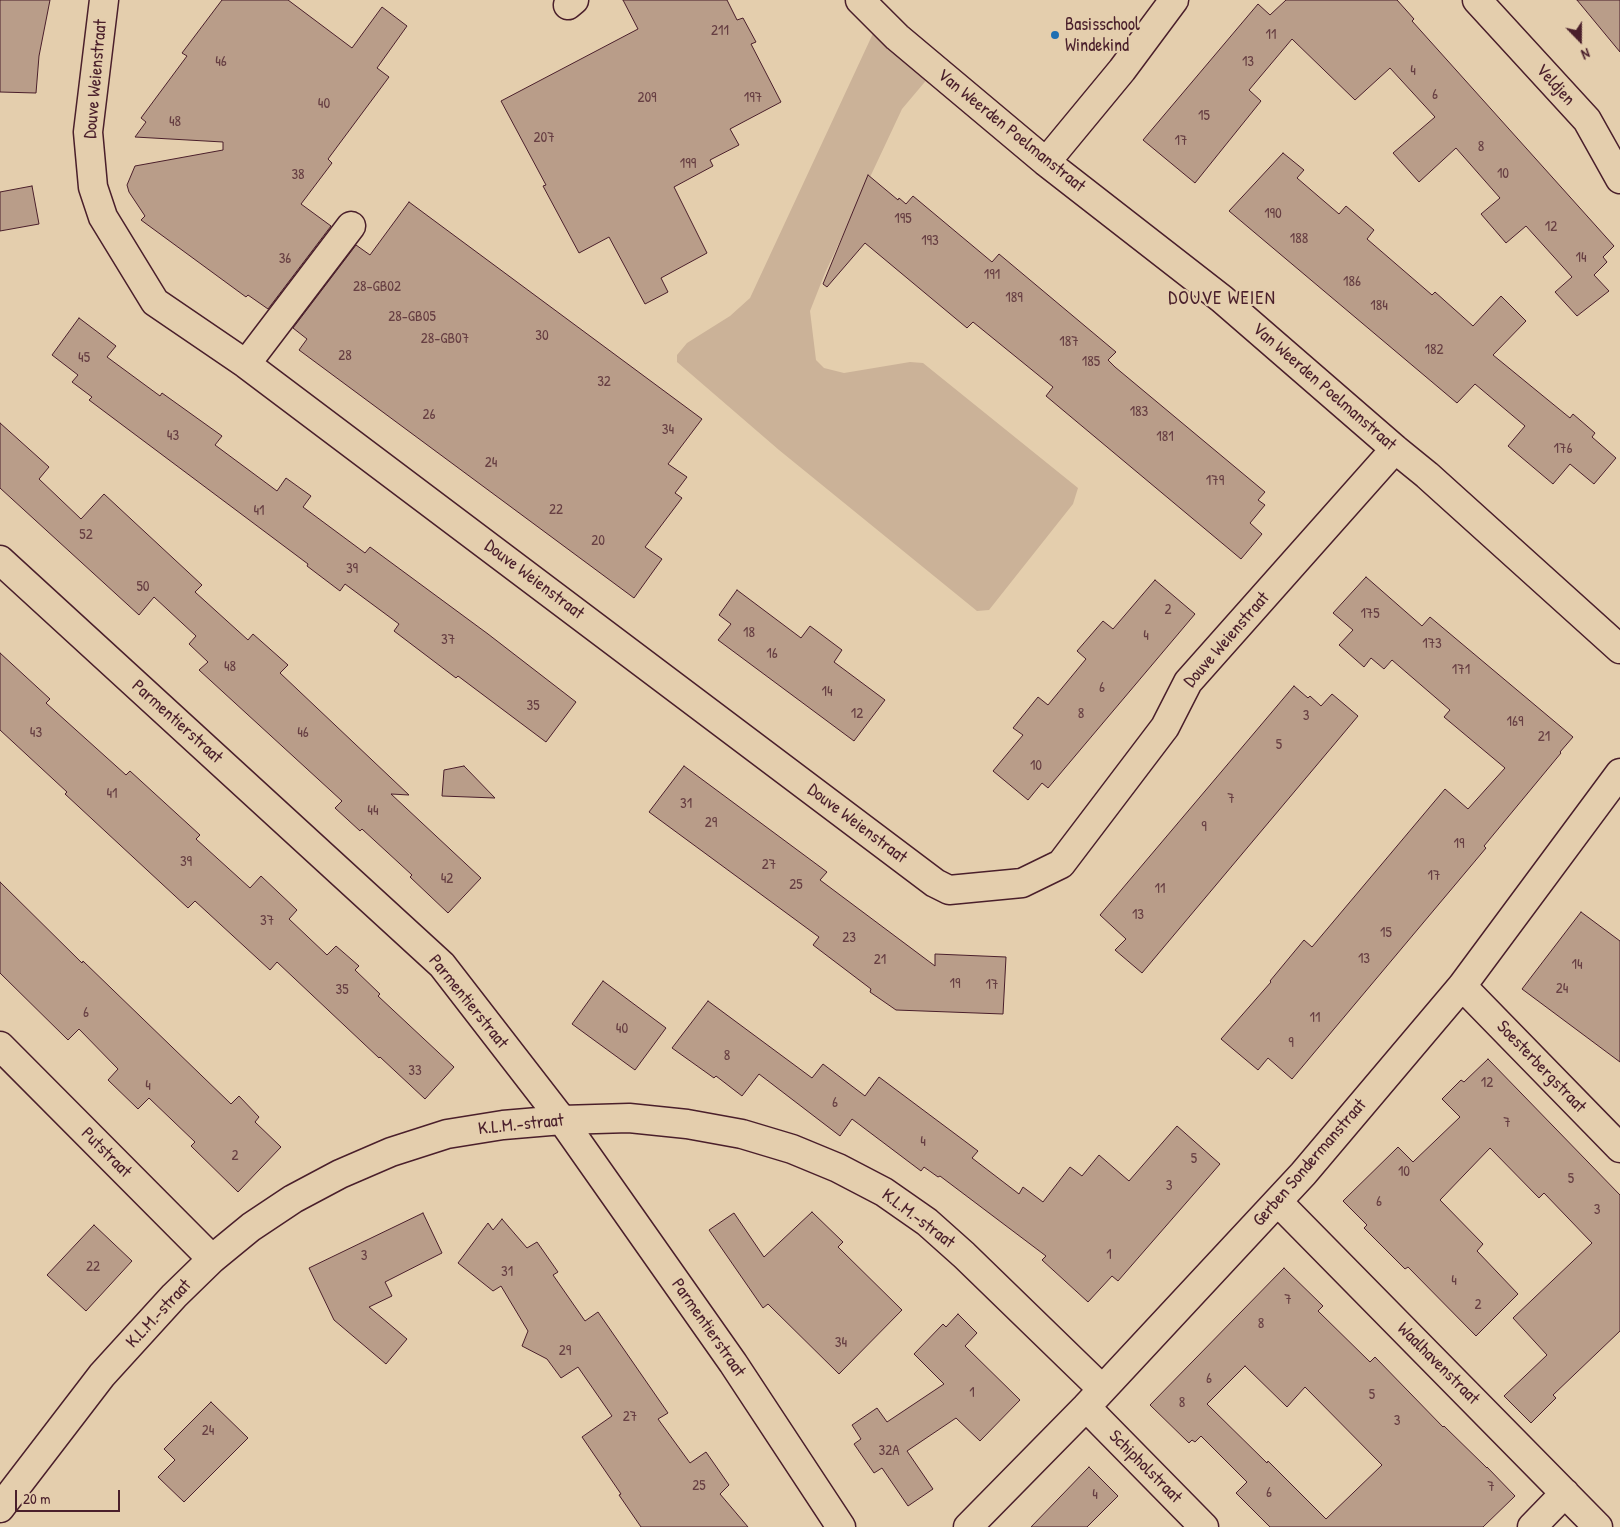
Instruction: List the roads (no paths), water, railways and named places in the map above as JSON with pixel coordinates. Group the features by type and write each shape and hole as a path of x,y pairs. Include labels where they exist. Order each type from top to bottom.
{"street":[{"name":"Douve Weienstraat","path":"104,0 88,132 93,186 103,217 155,302 246,364 935,883 949,890 1022,883 1061,864 1165,727 1188,682 1395,449"},
{"name":"Van Weerden Poelmanstraat","path":"860,0 897,37 1046,162 1222,299 1427,475 1620,649"},
{"path":"1046,162 1122,70 1174,0"},
{"name":"Veldjen","path":"1477,0 1587,120 1620,179"},
{"path":"246,364 351,226"},
{"name":"Parmentierstraat","path":"0,560 442,965 562,1120 733,1362 841,1527"},
{"name":"Gerben Sondermanstraat","path":"968,1527 1094,1398 1278,1202 1462,986 1620,773"},
{"name":"Soesterbergstraat","path":"1462,986 1620,1148"},
{"name":"Putstraat","path":"0,1046 212,1259"},
{"name":"K.L.M.-straat","path":"0,1508 102,1375 174,1296 212,1259 251,1227 293,1199 340,1174 391,1152 447,1134 503,1125 562,1120 629,1118 687,1124 742,1134 792,1149 838,1168 884,1192 927,1222 964,1255 1094,1398"},
{"name":"Waalhavenstraat","path":"1278,1202 1598,1527"},
{"name":"Schipholstraat","path":"1094,1398 1204,1527"},
{"path":"1532,1527 1566,1493"}],"place":[{"name":"Basisschool Windekind","path":"1055,35"}],"district":[{"name":"DOUVE WEIEN","path":"1222,299"}]}
